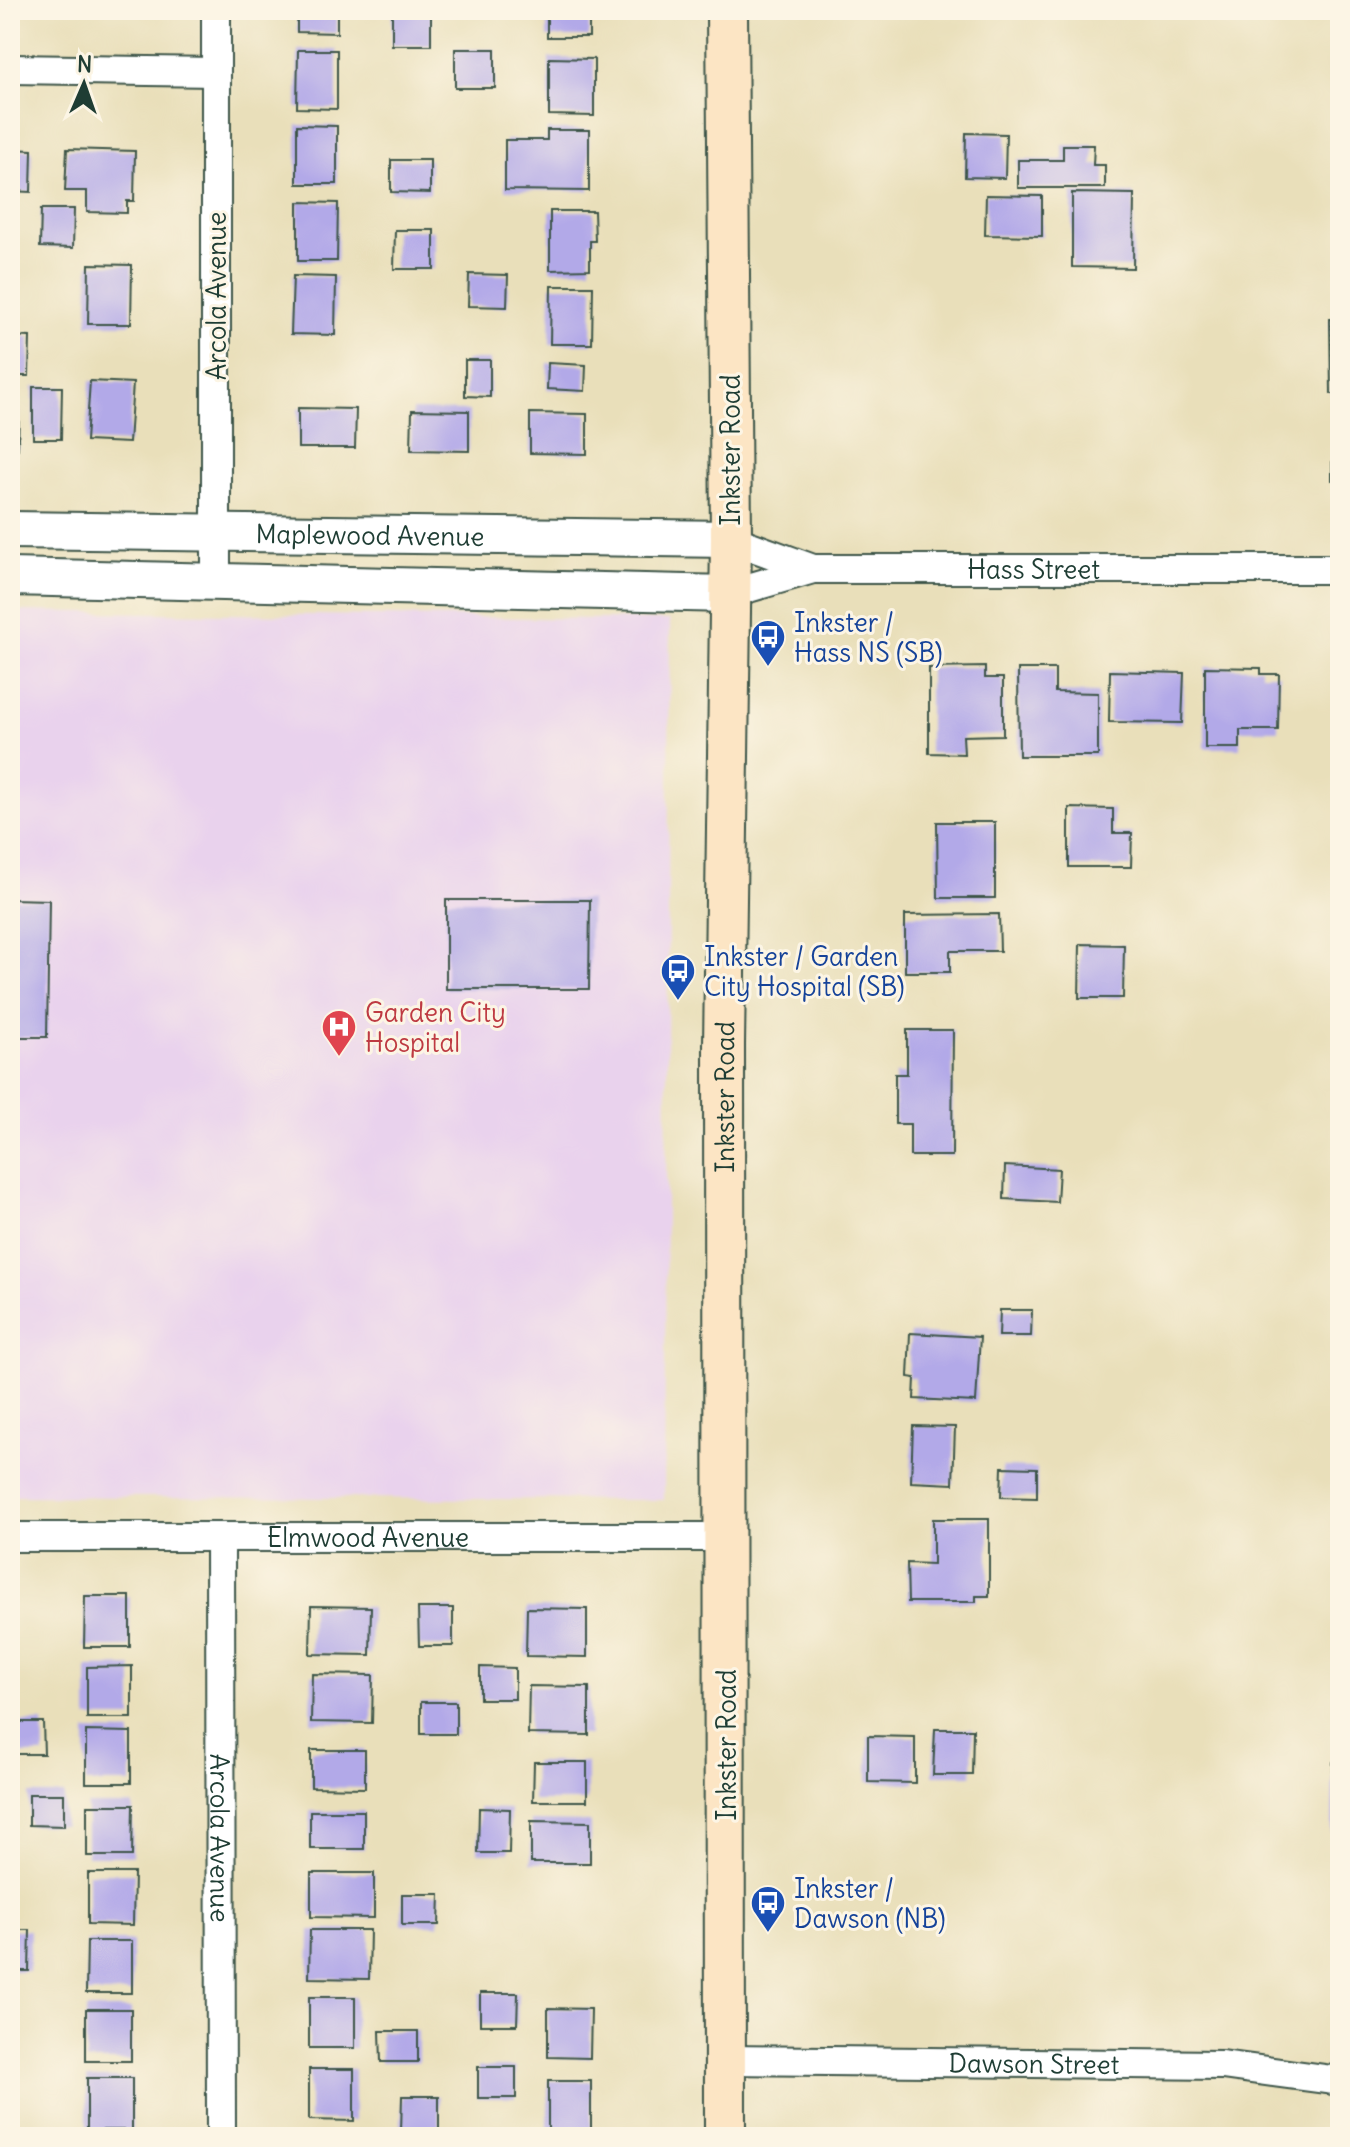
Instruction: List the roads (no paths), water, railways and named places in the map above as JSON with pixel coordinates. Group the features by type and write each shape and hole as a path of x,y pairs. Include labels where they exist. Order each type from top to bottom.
{"main road":[{"name":"Inkster Road","path":"725,2137 724,1045 731,539 727,10"}],"street":[{"name":"Arcola Avenue","path":"216,10 216,582"},
{"path":"10,69 216,72"},
{"name":"Maplewood Avenue","path":"10,530 731,539"},
{"name":"Hass Street","path":"731,539 813,569 1340,569"},
{"path":"728,594 813,569"},
{"name":"Maplewood Avenue","path":"10,577 728,594"},
{"name":"Elmwood Avenue","path":"10,1537 725,1537"},
{"name":"Arcola Avenue","path":"220,1538 221,2137"},
{"name":"Dawson Street","path":"726,2060 1222,2065 1340,2081"}],"place":[{"name":"Inkster / Hass NS (SB)","path":"768,668"},
{"name":"Inkster / Garden City Hospital (SB)","path":"678,1002"},
{"name":"Garden City Hospital","path":"339,1058"},
{"name":"Inkster / Dawson (NB)","path":"768,1934"}]}
